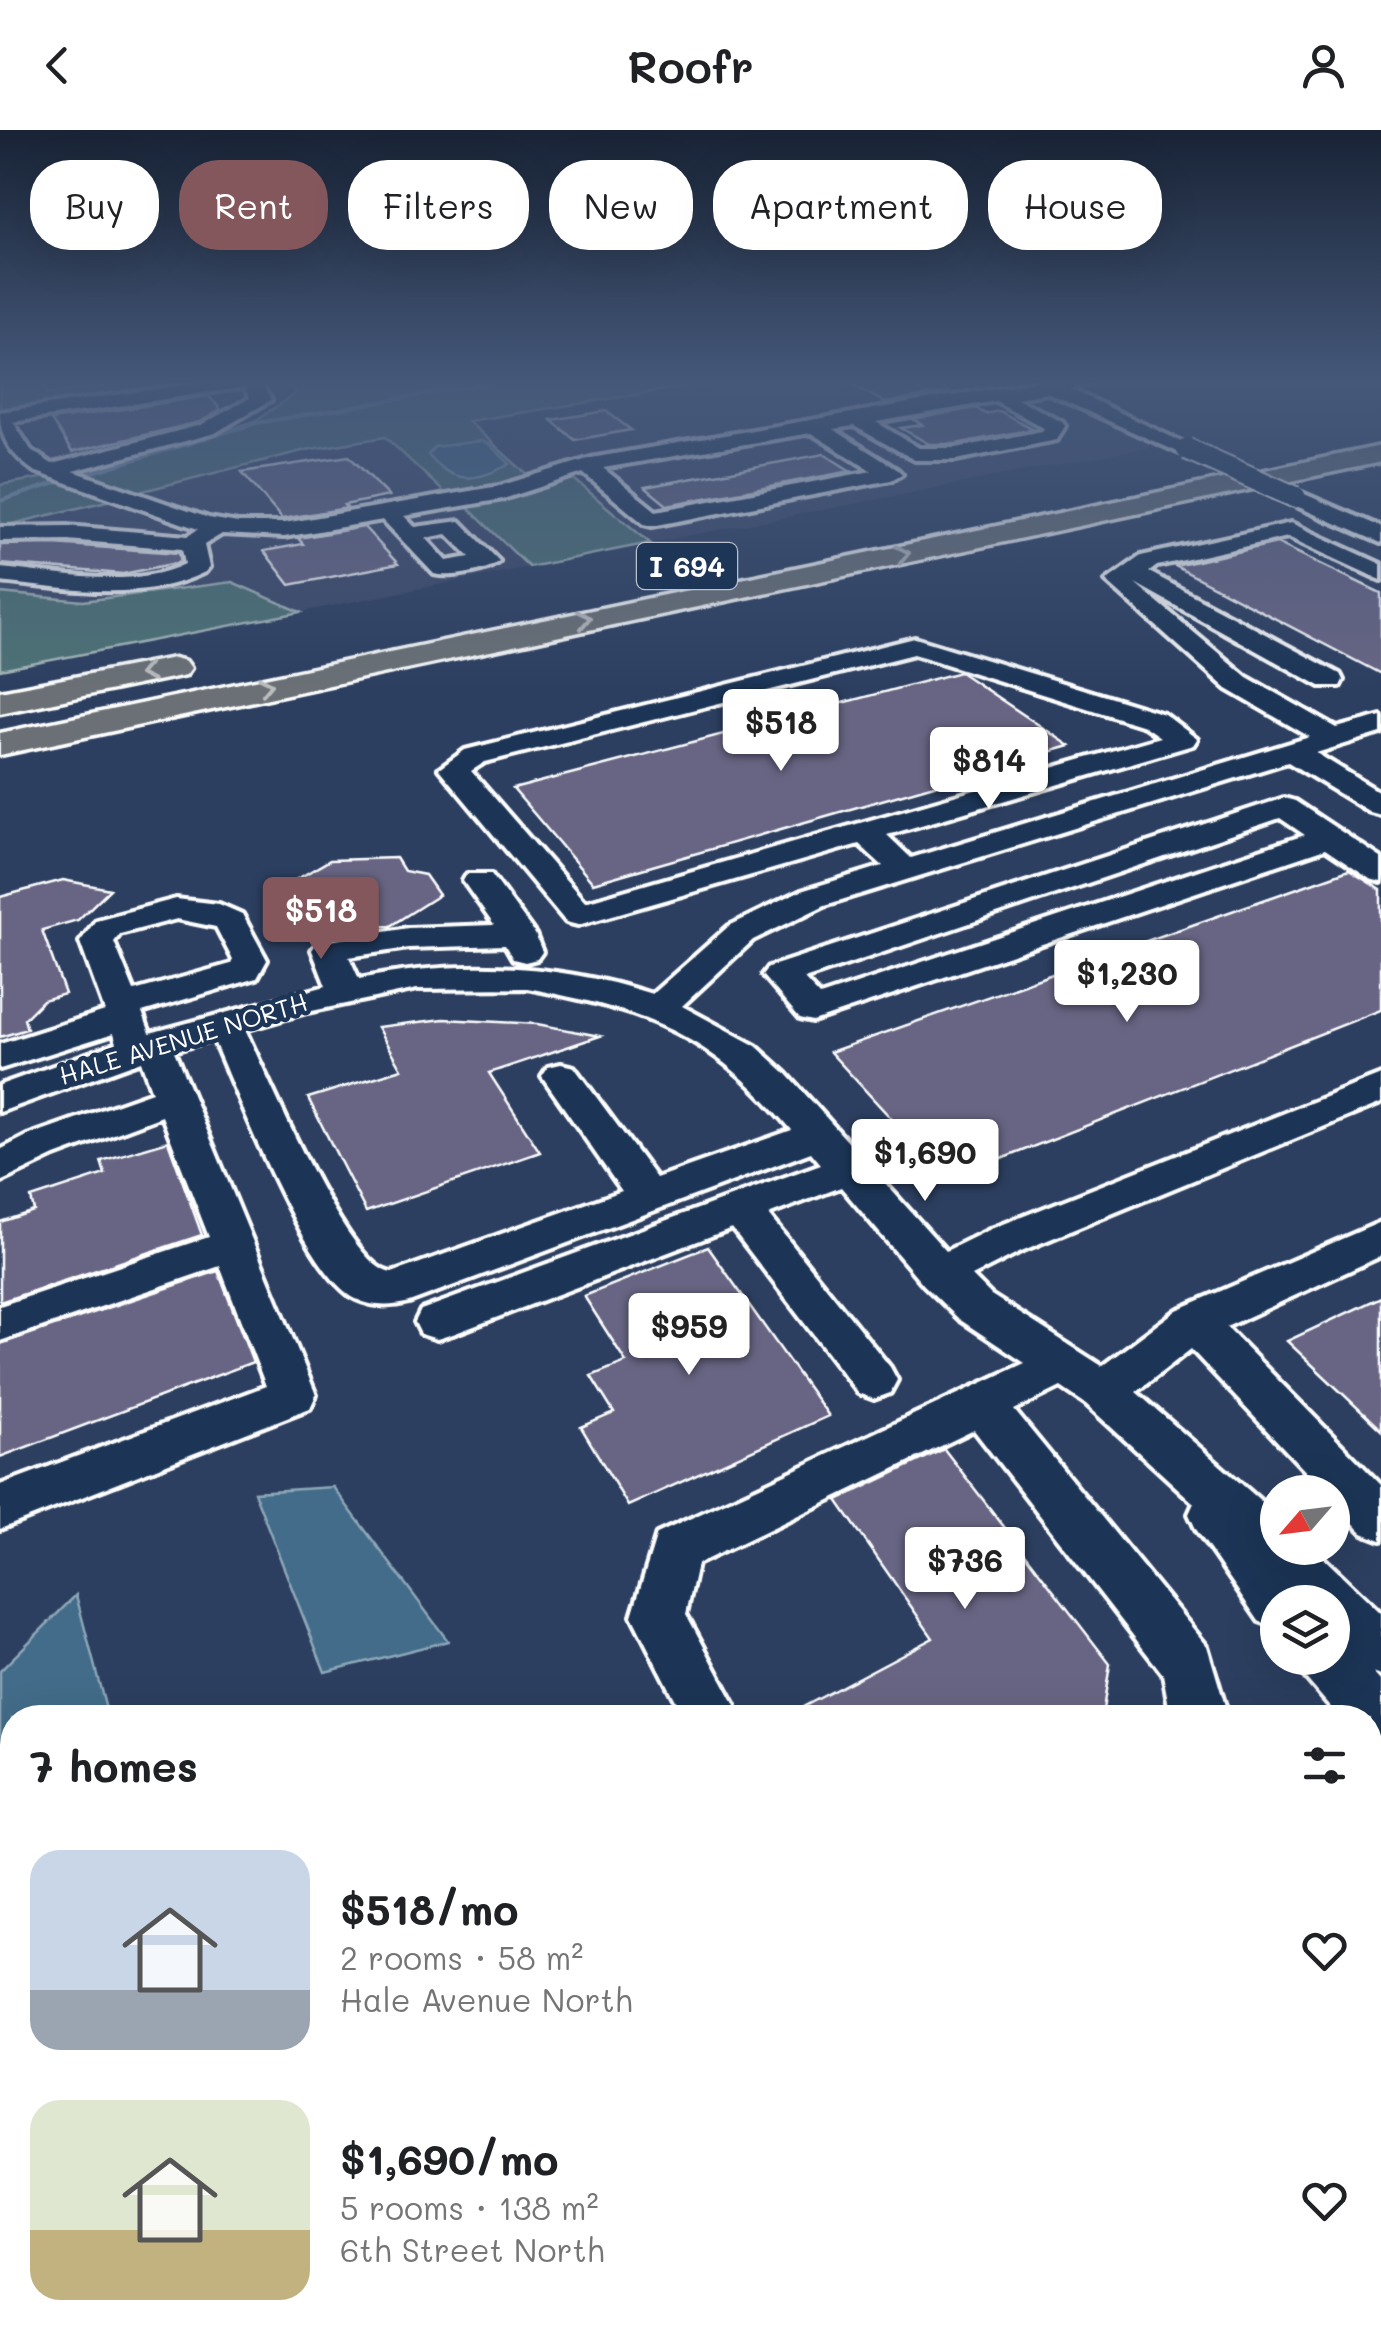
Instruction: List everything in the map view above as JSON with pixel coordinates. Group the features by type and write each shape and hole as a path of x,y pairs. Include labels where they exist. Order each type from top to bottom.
{"highway":[{"name":"I 694","path":"966,510 1125,483"},
{"name":"I 694","path":"0,744 1185,483"},
{"path":"0,702 212,660"}],"street":[{"path":"86,483 217,527 284,530 509,491 532,483"},
{"path":"608,483 652,519 840,483"},
{"path":"1265,483 1381,536"},
{"path":"50,532 136,501"},
{"path":"388,513 408,535"},
{"path":"0,534 50,532 192,543 217,527"},
{"path":"1334,739 1237,684 1118,580 1149,561 1291,530 1381,573"},
{"path":"0,576 101,584 185,574 197,567 192,543"},
{"path":"1132,572 1330,680"},
{"path":"1167,623 1206,612"},
{"path":"1183,739 578,914 454,769 475,756 914,646 1154,720 1183,739 1229,771 1381,872"},
{"path":"658,1008 741,933 814,898 1381,724"},
{"path":"1293,752 1381,806"},
{"path":"1284,807 782,975 813,1010 1328,837"},
{"path":"865,832 906,870"},
{"path":"983,846 1075,922"},
{"path":"479,882 518,934 524,946 527,978"},
{"path":"346,990 329,950 408,938 518,934"},
{"name":"HALE AVENUE NORTH","path":"0,1099 50,1078 135,1029 224,1024 346,990 417,978 527,978 612,993 658,1008 743,1055 774,1082 939,1273 975,1307 1084,1378 1168,1448"},
{"path":"224,1024 316,1216 350,1270 369,1287 393,1290 818,1135"},
{"path":"0,1056 135,1029 174,1098 292,1395 0,1508"},
{"path":"561,1076 648,1197"},
{"path":"939,1273 1006,1240 1381,1088"},
{"path":"0,1168 41,1146 174,1098"},
{"path":"437,1322 848,1170"},
{"path":"740,1209 874,1380"},
{"path":"707,1705 659,1616 675,1550 981,1404 1084,1378 1193,1322 1381,1238"},
{"path":"0,1324 232,1245"},
{"path":"1193,1322 1381,1518"},
{"path":"981,1404 1188,1664 1197,1705"},
{"path":"1168,1448 1265,1585"},
{"path":"1168,1448 1330,1595 1381,1651"},
{"path":"1338,1675 1366,1705"}],"shaded area":[{"path":"173,483 434,483 449,497 304,523 263,526 221,521 135,493"},
{"path":"579,483 960,483 650,543"},
{"path":"111,500 206,531 258,537 310,533 465,505 529,567 301,612 232,582 83,601 0,593 0,527"},
{"path":"333,1487 448,1641 325,1672 254,1492"},
{"path":"76,1595 105,1705 0,1705 0,1671"}],"green space":[{"path":"64,483 111,500 0,527 0,485"},
{"path":"107,483 173,483 135,493"},
{"path":"434,483 508,483 449,497"},
{"path":"548,483 579,483 650,543 529,567 465,505 523,493"},
{"path":"232,582 301,612 0,670 0,593 83,601"}],"building":[{"path":"252,483 376,483 389,496 344,505 347,508 282,519"},
{"path":"665,483 784,483 667,505 645,487"},
{"path":"364,527 398,564 290,585 264,551 303,544 298,538"},
{"path":"1277,543 1381,593 1381,674 1175,566"},
{"path":"54,544 179,553 181,562 123,574 0,564 0,545"},
{"path":"960,672 1070,746 593,883 513,789"},
{"path":"396,858 404,871 425,875 439,895 390,926 337,928 329,916 317,919 308,906 292,910 280,889 330,860"},
{"path":"1349,870 1381,890 1381,1010 948,1180 830,1052"},
{"path":"63,880 110,889 78,920 42,930 65,994 43,1000 24,1019 27,1029 0,1037 0,897"},
{"path":"444,1019 537,1024 600,1036 489,1073 540,1152 366,1212 308,1098 402,1069 378,1027"},
{"path":"168,1141 202,1235 0,1302 0,1222 34,1211 31,1198 105,1174 101,1161"},
{"path":"708,1247 828,1416 628,1506 581,1427 614,1413 591,1376 626,1362 584,1296"},
{"path":"218,1271 253,1362 0,1457 0,1344"},
{"path":"1381,1297 1381,1430 1287,1341"},
{"path":"944,1449 1110,1664 1104,1705 807,1705 933,1638 837,1500"}],"waterway":[{"path":"0,501 55,483"}]}
